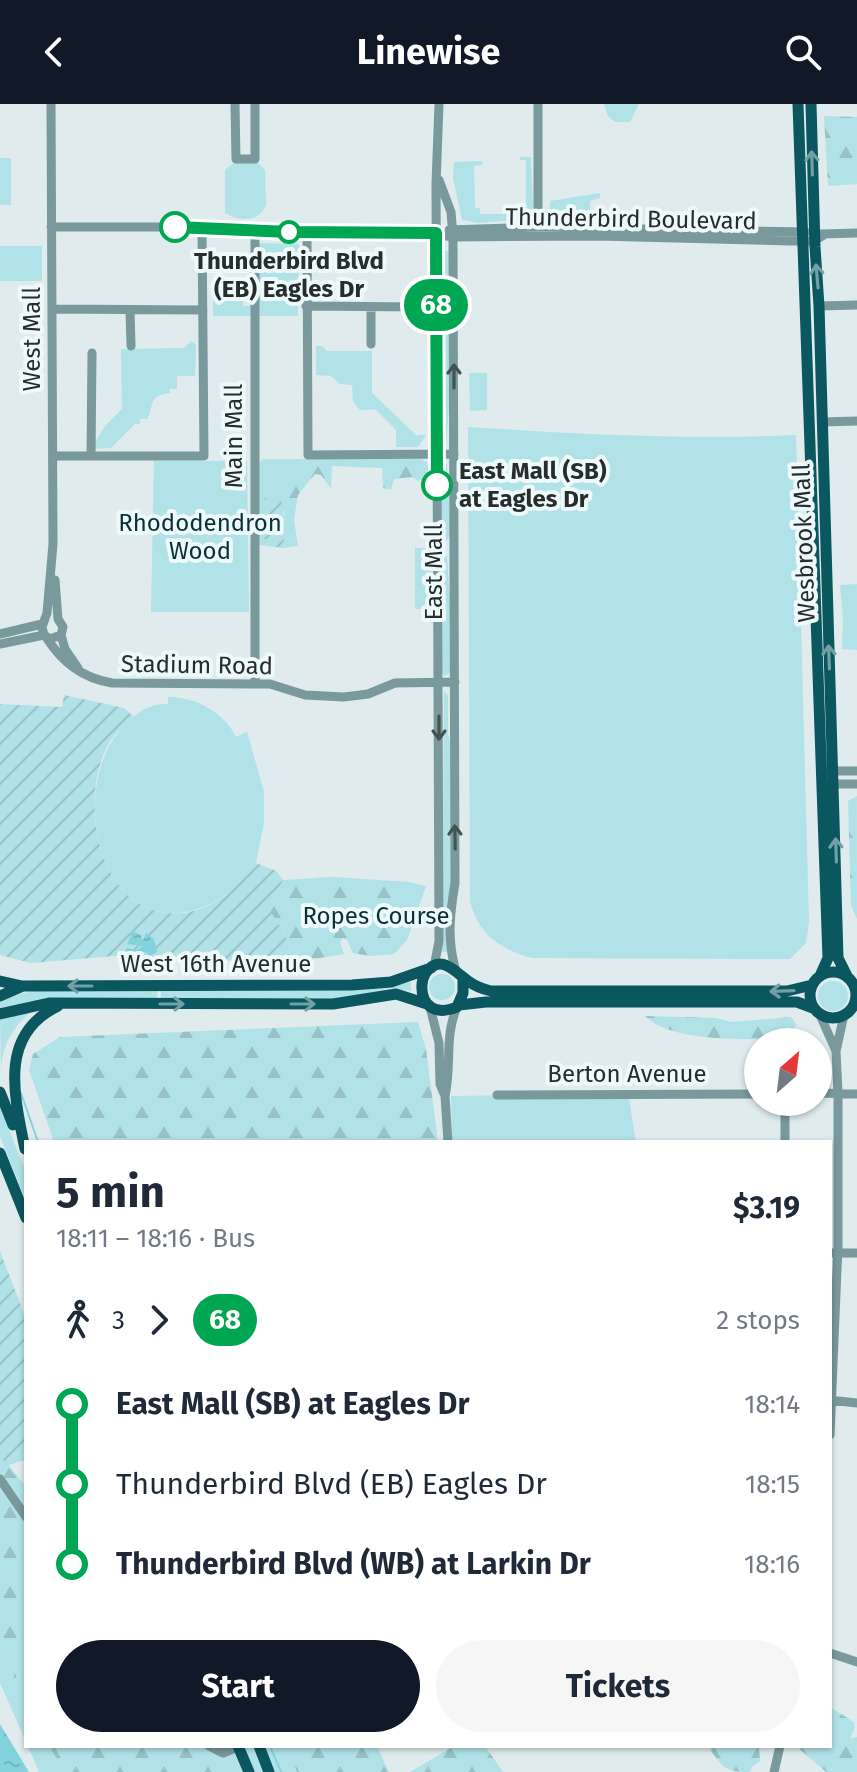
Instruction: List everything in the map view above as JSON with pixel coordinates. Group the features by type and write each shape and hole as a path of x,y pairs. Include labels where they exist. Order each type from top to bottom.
{"main road":[{"name":"Wesbrook Mall","path":"798,104 819,306 822,422 827,771 821,784 828,958 816,980"},
{"name":"Wesbrook Mall","path":"811,104 811,236 827,771 834,784 838,958 852,982"},
{"path":"443,964 455,968 475,986 491,991 787,991 834,972 852,982 856,996 850,1012 834,1018 797,1002 499,1002 458,1006 443,1011 428,1005 422,988 423,979 432,967 443,964"},
{"name":"West 16th Avenue","path":"0,996 23,986 352,985 391,982 432,967"},
{"path":"458,1006 463,993 463,978"},
{"path":"816,980 810,995 817,1011"},
{"path":"0,981 23,986"},
{"name":"West 16th Avenue","path":"0,1014 39,1004 333,1004 396,994 428,1005"},
{"path":"24,1143 8,1086 8,1054 15,1038 30,1020 66,1003"},
{"path":"0,1092 24,1146"},
{"path":"0,1153 24,1213"},
{"path":"240,1748 249,1772"},
{"path":"260,1748 269,1772"}],"street":[{"name":"West Mall","path":"51,104 52,574 58,619"},
{"path":"235,104 236,159 255,159 255,104"},
{"name":"East Mall","path":"432,967 439,941 436,233 439,104"},
{"path":"538,104 538,227"},
{"name":"East Mall","path":"438,177 449,203 453,233 455,883 449,914 449,935 455,968"},
{"name":"Thunderbird Boulevard","path":"51,227 202,227 307,232 597,236 811,236 857,233"},
{"path":"53,456 204,456 202,227"},
{"name":"Thunderbird Boulevard","path":"453,233 538,227 811,236"},
{"path":"307,232 308,455 454,454"},
{"name":"Main Mall","path":"255,236 255,684"},
{"path":"306,306 421,307 436,296"},
{"path":"819,306 857,305"},
{"path":"371,307 371,344"},
{"path":"421,307 436,319"},
{"path":"52,309 203,310"},
{"path":"130,310 131,346"},
{"path":"91,456 92,353"},
{"path":"822,422 857,421"},
{"name":"West Mall","path":"44,622 52,574"},
{"path":"0,634 58,619 63,627 61,635 65,649 80,671"},
{"path":"44,622 45,636"},
{"path":"0,644 45,636 54,639 61,635"},
{"name":"Stadium Road","path":"45,636 64,661 96,679 112,683 278,685 305,695 344,697 368,694 395,683 455,682"},
{"path":"827,771 857,771"},
{"path":"821,784 857,784"},
{"path":"428,1005 439,1043 440,1084 445,1096"},
{"path":"448,1140 445,1096 449,1026 458,1006"},
{"path":"817,1011 836,1051"},
{"path":"832,1351 838,1093 836,1051 850,1012"},
{"path":"832,1093 857,1094"},
{"name":"Berton Avenue","path":"497,1095 744,1094"},
{"path":"785,1116 785,1140"},
{"path":"834,1253 857,1253"},
{"path":"832,1400 857,1403"},
{"path":"0,1479 24,1514"},
{"path":"832,1654 857,1662"},
{"path":"213,1748 223,1753 234,1748"},
{"path":"774,1772 780,1748"}],"green space":[{"path":"604,104 639,104 630,122 615,122 608,116"},
{"path":"824,116 857,117 857,184 828,186"},
{"path":"520,157 531,157 531,219 479,223 462,220 453,178 454,162 483,161 482,165 474,166 475,208 480,208 480,214 520,214 521,209 526,208 526,160 520,160"},
{"path":"0,158 11,158 11,205 0,205"},
{"path":"237,160 255,160 265,170 266,205 254,218 236,218 225,213 225,170"},
{"path":"600,193 600,198 590,201 590,220 550,218 550,201"},
{"path":"259,243 299,244 298,316 213,316 213,300 243,301 243,306 259,306"},
{"path":"0,246 42,246 42,281 0,281"},
{"path":"442,251 449,251 450,395 446,446 441,446"},
{"path":"191,341 196,345 195,376 177,376 177,389 170,389 170,393 158,396 147,419 140,419 140,424 135,424 111,448 91,449 105,426 122,409 121,349 184,348"},
{"path":"316,346 322,346 327,351 372,351 372,393 416,435 426,435 418,447 396,447 396,430 375,409 360,410 353,402 352,385 340,384 331,376 316,375"},
{"path":"469,373 487,373 487,410 470,411"},
{"path":"468,427 673,437 796,435 809,922 806,943 790,959 532,958 501,945 479,923 470,901"},
{"path":"263,459 303,459 283,513 286,521 294,520 298,546 282,548 259,545 259,463"},
{"path":"303,459 421,459 429,467 425,478 418,481 412,477 394,479 391,490 383,488 382,468 332,466 331,489 321,475 315,474 298,495 294,520 286,521 287,497"},
{"path":"442,459 447,464 450,518 450,536 446,541 442,538"},
{"name":"Rhododendron Wood","path":"154,461 247,461 249,612 151,612"},
{"path":"283,494 278,525 283,527 282,533 285,533 282,548 268,545 269,540 261,538 265,498 277,500"},
{"path":"415,548 426,548 431,552 432,601 427,609 415,609"},
{"path":"442,550 447,556 451,616 450,673 445,676 442,673"},
{"path":"857,584 857,650 842,649 840,585"},
{"path":"444,691 448,695 448,733 452,749 452,868 447,952 442,952"},
{"path":"64,695 124,708 134,717 109,743 99,767 95,795 96,824 102,853 114,878 131,898 154,910 183,913 203,908 222,898 256,863 276,871 283,880 271,902 271,913 286,936 289,963 114,956 31,963 0,955 0,704 62,707"},
{"path":"168,697 188,699 208,708 224,720 236,737 247,732 264,792 264,823 256,863 228,893 195,910 161,912 134,900 113,877 100,846 95,812 98,778 109,746 130,720 147,708 168,704"},
{"path":"857,796 857,919 851,905 848,801"},
{"name":"Ropes Course","path":"333,877 426,886 407,940 394,954 370,956 353,953 343,938 340,942 344,954 289,963 288,942 271,913 271,902 283,880"},
{"path":"442,974 451,978 455,987 451,996 442,1000 433,996 429,987 433,978"},
{"path":"833,981 844,985 848,996 844,1007 833,1011 822,1007 818,996 822,985"},
{"path":"411,982 411,991 391,988 339,999 161,1000 161,989 385,987"},
{"path":"158,989 157,999 32,1001 0,1010 0,999 36,990"},
{"path":"32,1011 9,1038 1,1072 0,1016"},
{"path":"645,1016 716,1018 731,1022 791,1017 797,1025 793,1028 744,1028 744,1039 690,1035 657,1025"},
{"path":"418,1022 426,1049 438,1140 53,1140 29,1070 33,1054 60,1037"},
{"path":"607,1094 629,1099 636,1140 452,1140 451,1096"},
{"path":"0,1107 24,1167 24,1197 0,1136"},
{"path":"0,1251 24,1314 24,1460 7,1466 0,1454"},
{"path":"0,1388 7,1466 24,1487 24,1703 15,1688 13,1662 0,1648"},
{"path":"0,1454 24,1484 24,1737 0,1683"},
{"path":"832,1708 854,1722 850,1739 857,1737 857,1772 826,1772 798,1748 832,1748"},
{"path":"29,1748 290,1748 300,1772 39,1772"},
{"path":"50,1748 221,1748 231,1772 65,1772"},
{"path":"287,1748 378,1748 389,1772 297,1772"},
{"path":"451,1748 486,1748 503,1772 410,1772"},
{"path":"710,1748 759,1748 760,1761 750,1772 734,1771 721,1763"}],"water":[{"path":"132,931 141,935 142,943 146,933 149,935 157,952 152,955 125,952 127,948 137,950 142,946 127,944 131,936 128,934"},
{"path":"0,1724 29,1772 0,1772"}],"waterway":[{"path":"21,1093 37,1140"},
{"path":"271,1748 281,1772"}],"bus line":[{"name":"68","path":"175,227 436,233 437,485"}],"place":[{"name":"Thunderbird Blvd (EB) Eagles Dr","path":"289,232"},
{"name":"East Mall (SB) at Eagles Dr","path":"437,485"}]}
